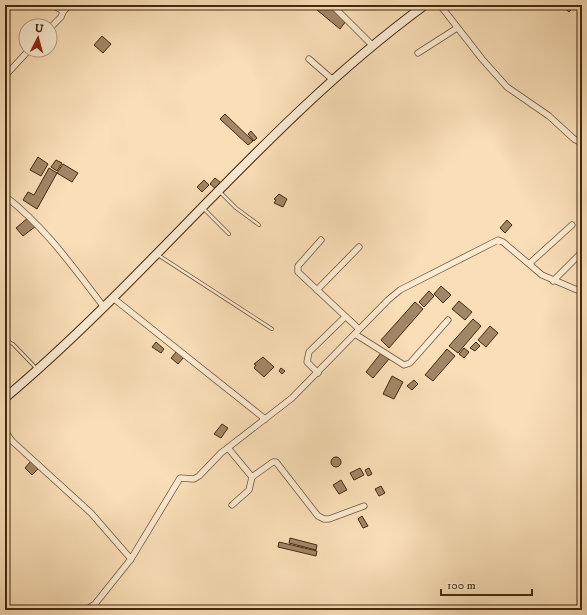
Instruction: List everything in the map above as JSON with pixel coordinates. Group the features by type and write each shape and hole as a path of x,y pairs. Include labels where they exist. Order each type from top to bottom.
{"main road":[{"path":"5,398 37,370 104,306 256,151 372,45 425,5"}],"street":[{"path":"52,5 63,12"},
{"path":"58,20 69,5"},
{"path":"332,5 372,45"},
{"path":"440,5 482,59 511,91 549,116 574,139 582,143"},
{"path":"418,53 457,28"},
{"path":"5,76 22,58"},
{"path":"310,59 333,80"},
{"path":"5,196 22,210 58,246 104,306"},
{"path":"530,263 572,225"},
{"path":"321,240 298,266 297,270 359,329"},
{"path":"86,610 95,604 131,559 180,478 197,478 217,456 292,398 388,300 400,290 493,241 503,242 530,263 542,275 553,281 582,292"},
{"path":"317,290 359,246"},
{"path":"553,281 582,252"},
{"path":"112,298 265,419"},
{"path":"318,373 307,362 309,352 346,316"},
{"path":"355,334 404,365 410,363 448,320"},
{"path":"5,431 12,441 91,513 131,559"},
{"path":"228,448 252,476"},
{"path":"232,506 249,490 252,476 273,462 276,462 318,516 324,520 364,506"}],"lane":[{"path":"218,190 236,208 259,225"},
{"path":"202,207 229,234"},
{"path":"156,254 272,328"},
{"path":"5,340 13,344 37,370"}],"building":[{"path":"321,5 327,5 346,21 340,29 317,10"},
{"path":"561,5 568,5 572,9 569,12"},
{"path":"569,5 576,5 577,6 574,9"},
{"path":"102,36 111,44 103,53 94,45"},
{"path":"225,114 253,141 248,145 220,119"},
{"path":"251,131 257,138 254,141 248,134"},
{"path":"38,157 48,164 41,176 30,170"},
{"path":"56,160 62,163 57,171 51,167"},
{"path":"63,164 78,173 72,182 57,173"},
{"path":"49,168 57,173 37,209 23,200 28,192 34,195"},
{"path":"215,178 221,183 216,189 210,184"},
{"path":"204,180 209,185 202,192 197,187"},
{"path":"279,194 287,199 283,207 274,203 276,200 274,199"},
{"path":"5,198 11,203 5,210"},
{"path":"29,217 36,226 23,236 16,228"},
{"path":"507,220 512,225 505,233 500,228"},
{"path":"441,286 451,295 443,303 434,294"},
{"path":"429,291 434,296 424,307 419,302"},
{"path":"459,301 472,312 465,320 452,309"},
{"path":"415,302 423,309 389,348 381,340"},
{"path":"473,319 481,326 458,353 449,346"},
{"path":"490,326 498,333 486,347 478,340"},
{"path":"156,342 164,349 161,353 152,347"},
{"path":"476,342 480,346 475,351 470,348"},
{"path":"464,348 469,352 464,358 459,354"},
{"path":"447,349 455,356 433,381 425,375"},
{"path":"177,351 184,357 178,364 171,358"},
{"path":"381,353 389,359 373,378 366,372"},
{"path":"263,357 274,367 264,377 254,368 256,365 254,364"},
{"path":"281,368 285,371 282,374 279,371"},
{"path":"392,376 403,382 394,399 383,394"},
{"path":"414,380 418,384 412,390 407,386"},
{"path":"222,424 228,428 221,438 214,434"},
{"path":"334,457 338,457 340,458 340,466 334,467 331,464 331,460"},
{"path":"31,461 38,469 32,475 25,468"},
{"path":"360,468 364,475 354,480 350,473"},
{"path":"369,468 372,474 368,476 365,470"},
{"path":"341,480 347,490 339,494 333,485"},
{"path":"381,486 385,493 379,496 375,489"},
{"path":"362,516 368,526 363,528 358,519"},
{"path":"290,538 317,545 316,550 289,543"},
{"path":"279,542 317,551 316,556 278,547"}]}
